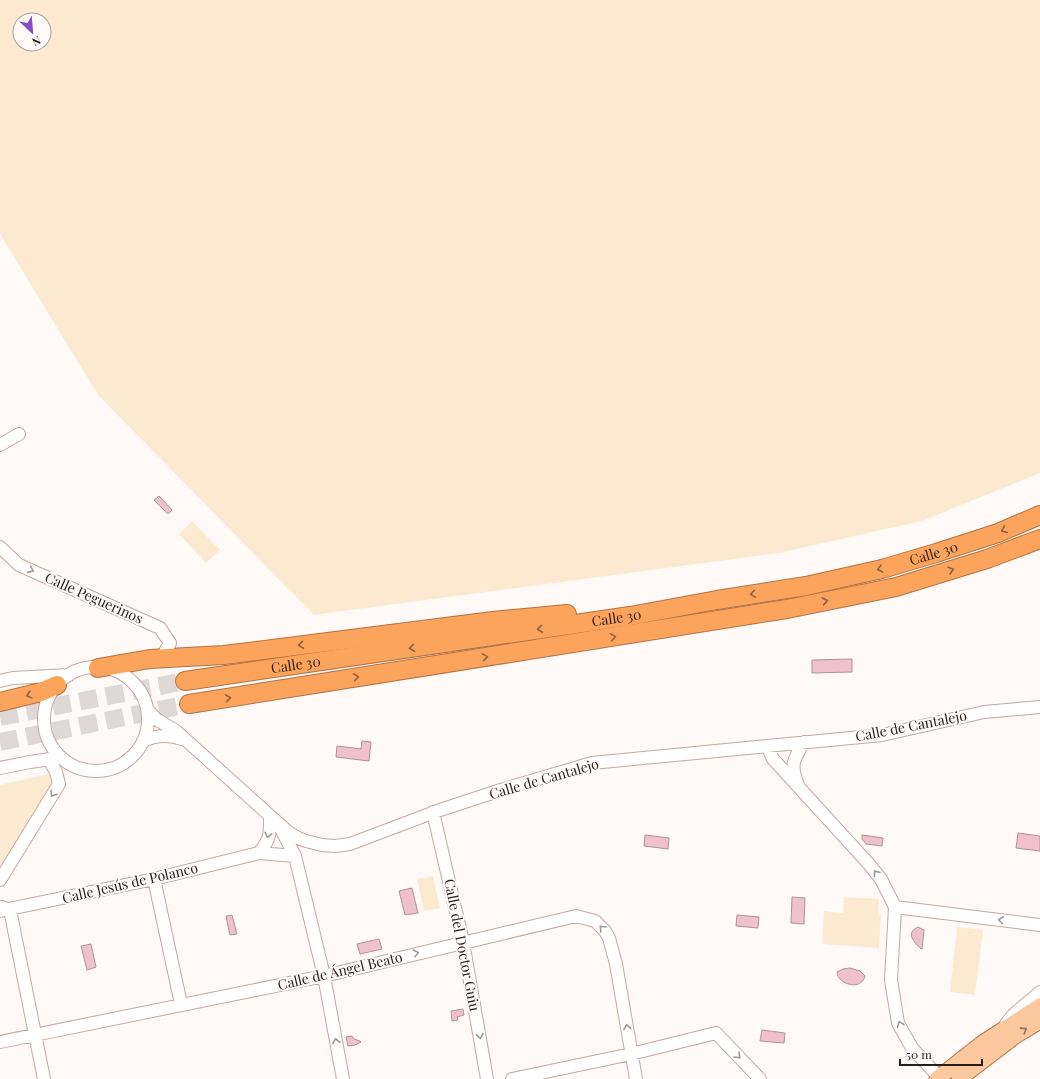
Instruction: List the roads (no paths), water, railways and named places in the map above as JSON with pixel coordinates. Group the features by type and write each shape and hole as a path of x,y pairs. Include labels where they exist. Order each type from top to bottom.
{"highway":[{"name":"Calle 30","path":"185,681 622,618 717,600 806,586 882,569 936,553 998,532 1040,515"},
{"name":"Calle 30","path":"189,704 794,608 896,587 987,559 1040,539"},
{"path":"98,668 150,659 224,656 493,621 717,600"},
{"path":"0,702 41,692 63,680"}],"main road":[{"path":"938,1078 1002,1029 1040,1006"},
{"path":"959,1079 1011,1040 1040,1021"}],"street":[{"path":"0,445 19,434"},
{"name":"Calle Peguerinos","path":"0,548 19,565 160,628 170,643 162,659"},
{"path":"0,768 55,758 84,770 96,771 110,770 124,763 137,751 143,741 148,724 147,709 142,696 130,680 114,671 98,668 82,669 63,680 49,696 44,710 44,725 48,741 55,758 59,784 0,880"},
{"path":"0,681 13,678 63,680"},
{"name":"Calle de Cantalejo","path":"147,709 150,714 169,726 186,740 279,825 298,838 322,845 335,846 350,844 433,812 592,763 882,735 984,712 1040,707"},
{"name":"Calle de Cantalejo","path":"143,741 154,736 161,735 186,740"},
{"path":"800,790 793,771 795,756 804,742"},
{"path":"767,746 773,759 881,879 895,907 891,980 898,1023 912,1048 938,1078"},
{"name":"Calle del Doctor Guiu","path":"433,812 463,942 487,1079"},
{"path":"260,853 266,845 270,835 270,816"},
{"path":"279,825 296,856 324,976 343,1079"},
{"path":"296,856 299,848 306,841"},
{"name":"Calle Jesús de Polanco","path":"3,909 154,879 260,853 296,856"},
{"path":"154,879 181,1004"},
{"path":"895,907 1040,925"},
{"path":"3,909 36,1034 44,1079"},
{"name":"Calle de Ángel Beato","path":"0,1042 324,976 576,916 595,921 605,931 612,946 636,1079"},
{"path":"1002,1029 1013,1015 1040,992"},
{"path":"512,1079 631,1054 716,1033 760,1079"}],"tunnel":[{"path":"0,717 185,681"},
{"path":"0,742 189,704"}]}
